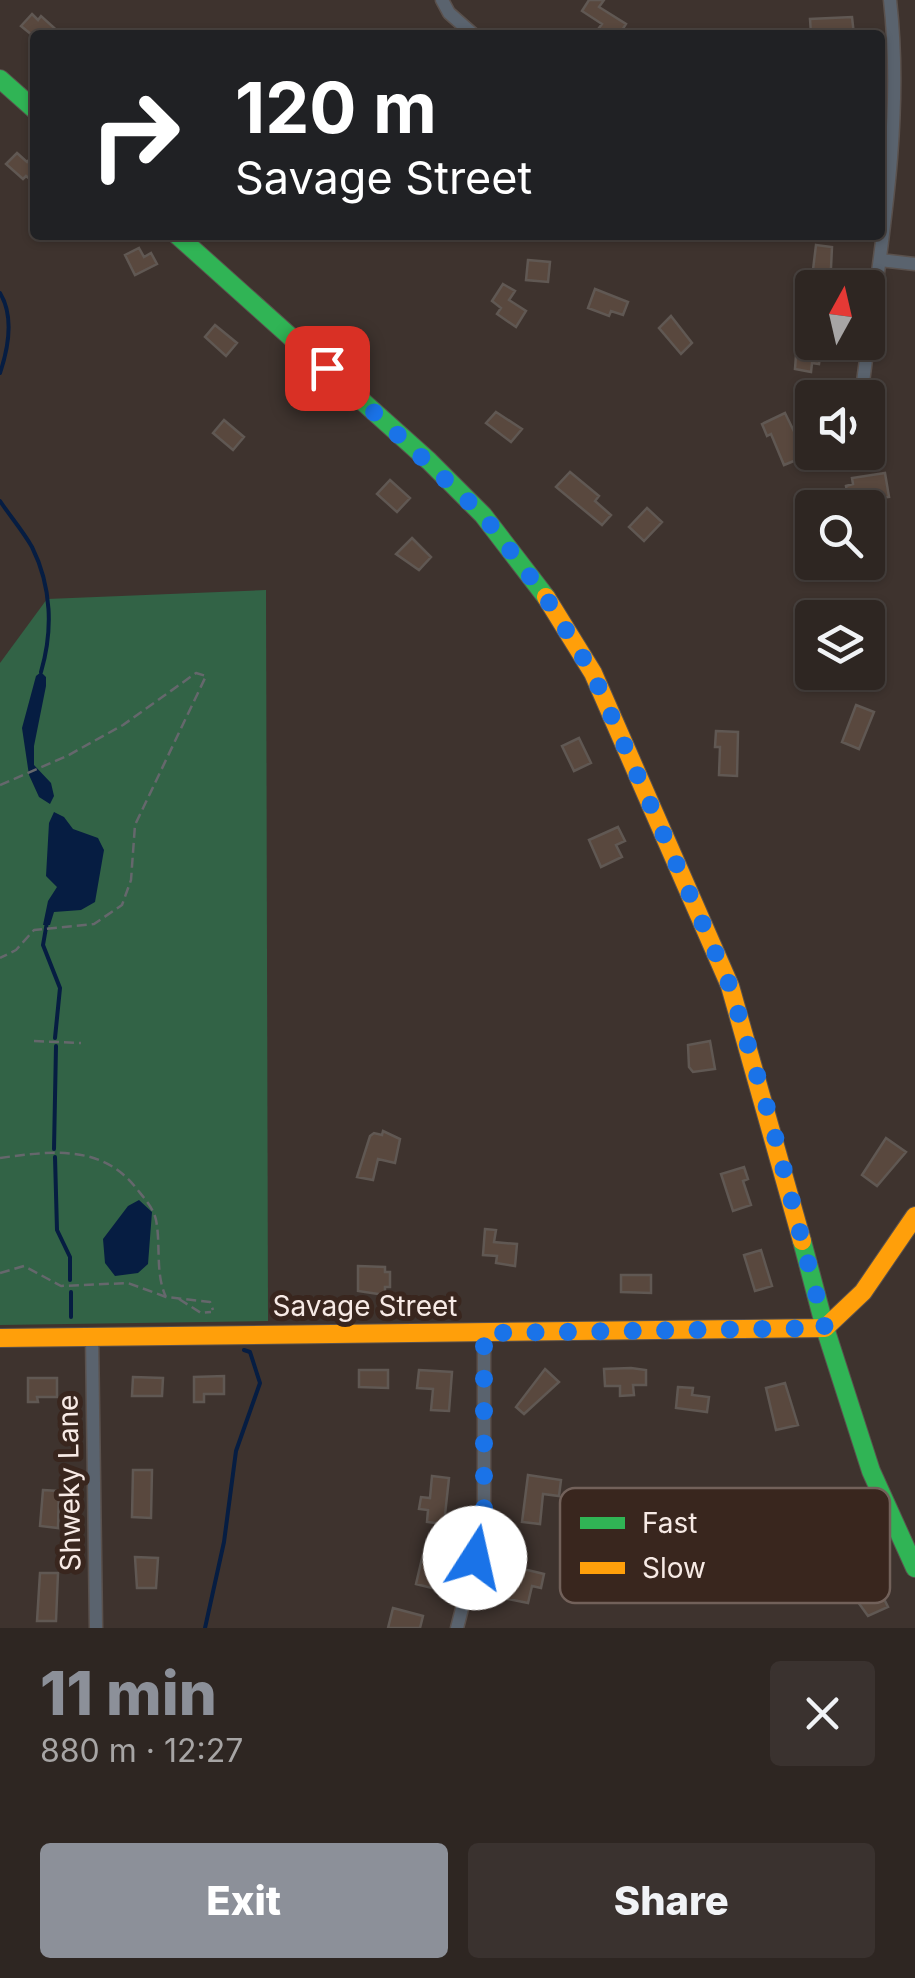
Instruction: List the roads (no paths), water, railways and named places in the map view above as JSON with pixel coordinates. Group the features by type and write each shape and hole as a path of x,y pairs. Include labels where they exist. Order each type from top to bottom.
{"main road":[{"path":"0,79 30,106"},
{"path":"182,240 453,484 507,544 573,640 626,743 730,986 771,1121 825,1328 879,1488"},
{"path":"825,1328 863,1292 915,1216"},
{"name":"Savage Street","path":"0,1338 825,1328"},
{"path":"890,1513 915,1568"}],"street":[{"path":"442,0 448,13 468,30"},
{"path":"885,203 893,113 894,36 890,0"},
{"path":"863,380 882,240"},
{"path":"880,260 915,264"},
{"path":"457,1628 484,1523 484,1333"},
{"name":"Shweky Lane","path":"92,1336 96,1628"}],"water":[{"path":"41,672 46,677 46,686 34,765 51,783 54,796 50,804 39,797 29,775 22,728 36,676"},
{"path":"54,812 73,829 98,838 104,850 95,902 81,910 54,912 50,925 43,925 48,901 57,887 46,876 49,823"},
{"path":"139,1200 152,1212 148,1264 138,1273 115,1276 105,1263 103,1239 128,1206"}],"waterway":[{"path":"0,293 8,322 0,373"},
{"path":"0,501 32,547 44,578 49,625 41,672"},
{"path":"47,922 43,945 60,988 55,1038"},
{"path":"54,1149 56,1046"},
{"path":"55,1157 57,1230 70,1257 70,1280"},
{"path":"71,1292 71,1317"},
{"path":"205,1628 224,1542 236,1451 260,1383 250,1352 244,1350"}]}
